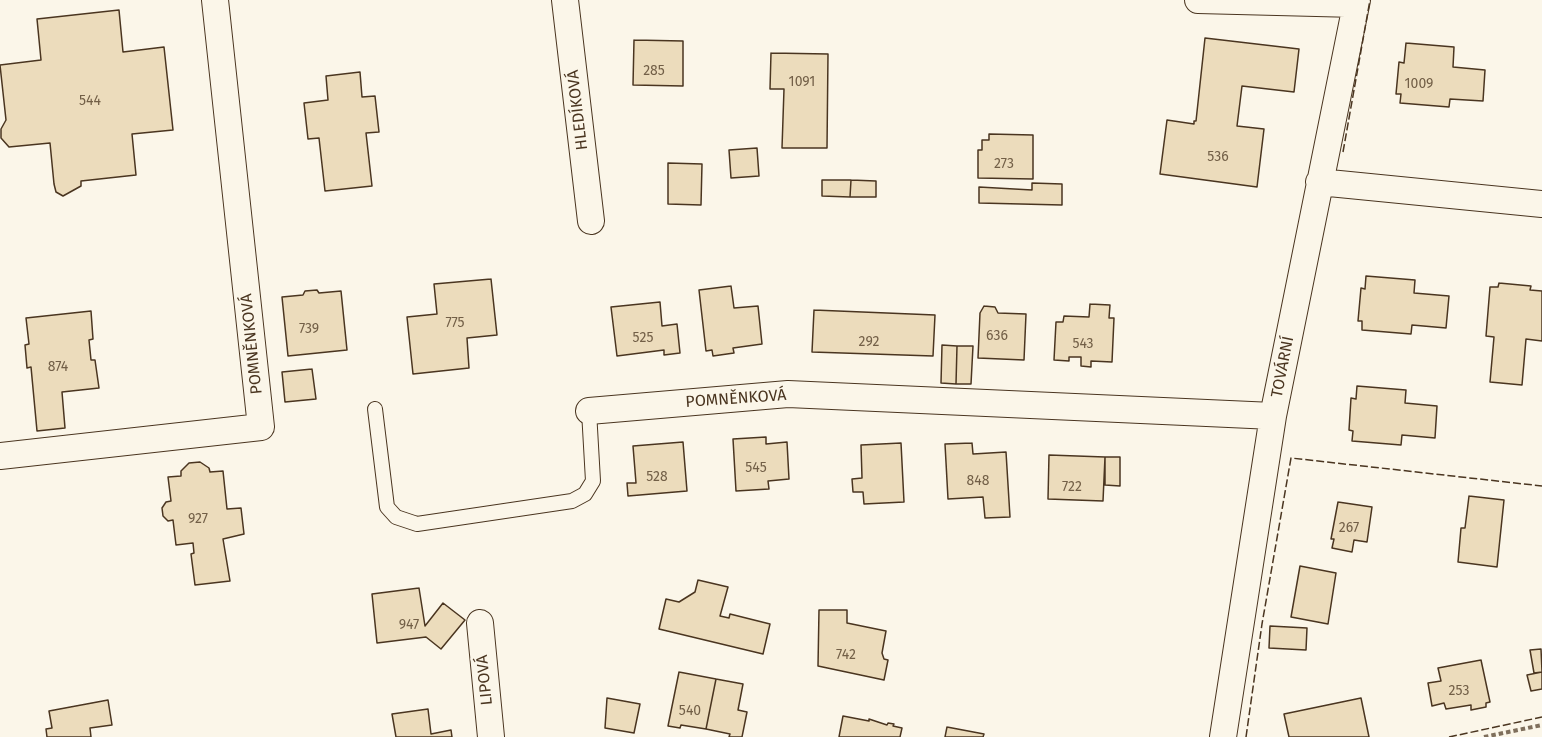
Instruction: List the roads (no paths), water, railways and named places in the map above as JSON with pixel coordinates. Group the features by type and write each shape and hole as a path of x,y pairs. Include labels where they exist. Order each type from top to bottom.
{"street":[{"name":"POMNĚNKOVÁ","path":"0,456 261,427 215,0"},
{"name":"HLEDÍKOVÁ","path":"565,0 591,220"},
{"path":"1198,0 1357,2"},
{"name":"TOVÁRNÍ","path":"1223,737 1273,416 1357,2"},
{"path":"1319,182 1542,204"},
{"name":"POMNĚNKOVÁ","path":"589,411 788,394 1273,416"},
{"name":"LIPOVÁ","path":"480,623 491,737"}],"lane":[{"name":"POMNĚNKOVÁ","path":"375,409 387,507 396,517 417,524 572,501 585,494 593,480 589,411"}]}
